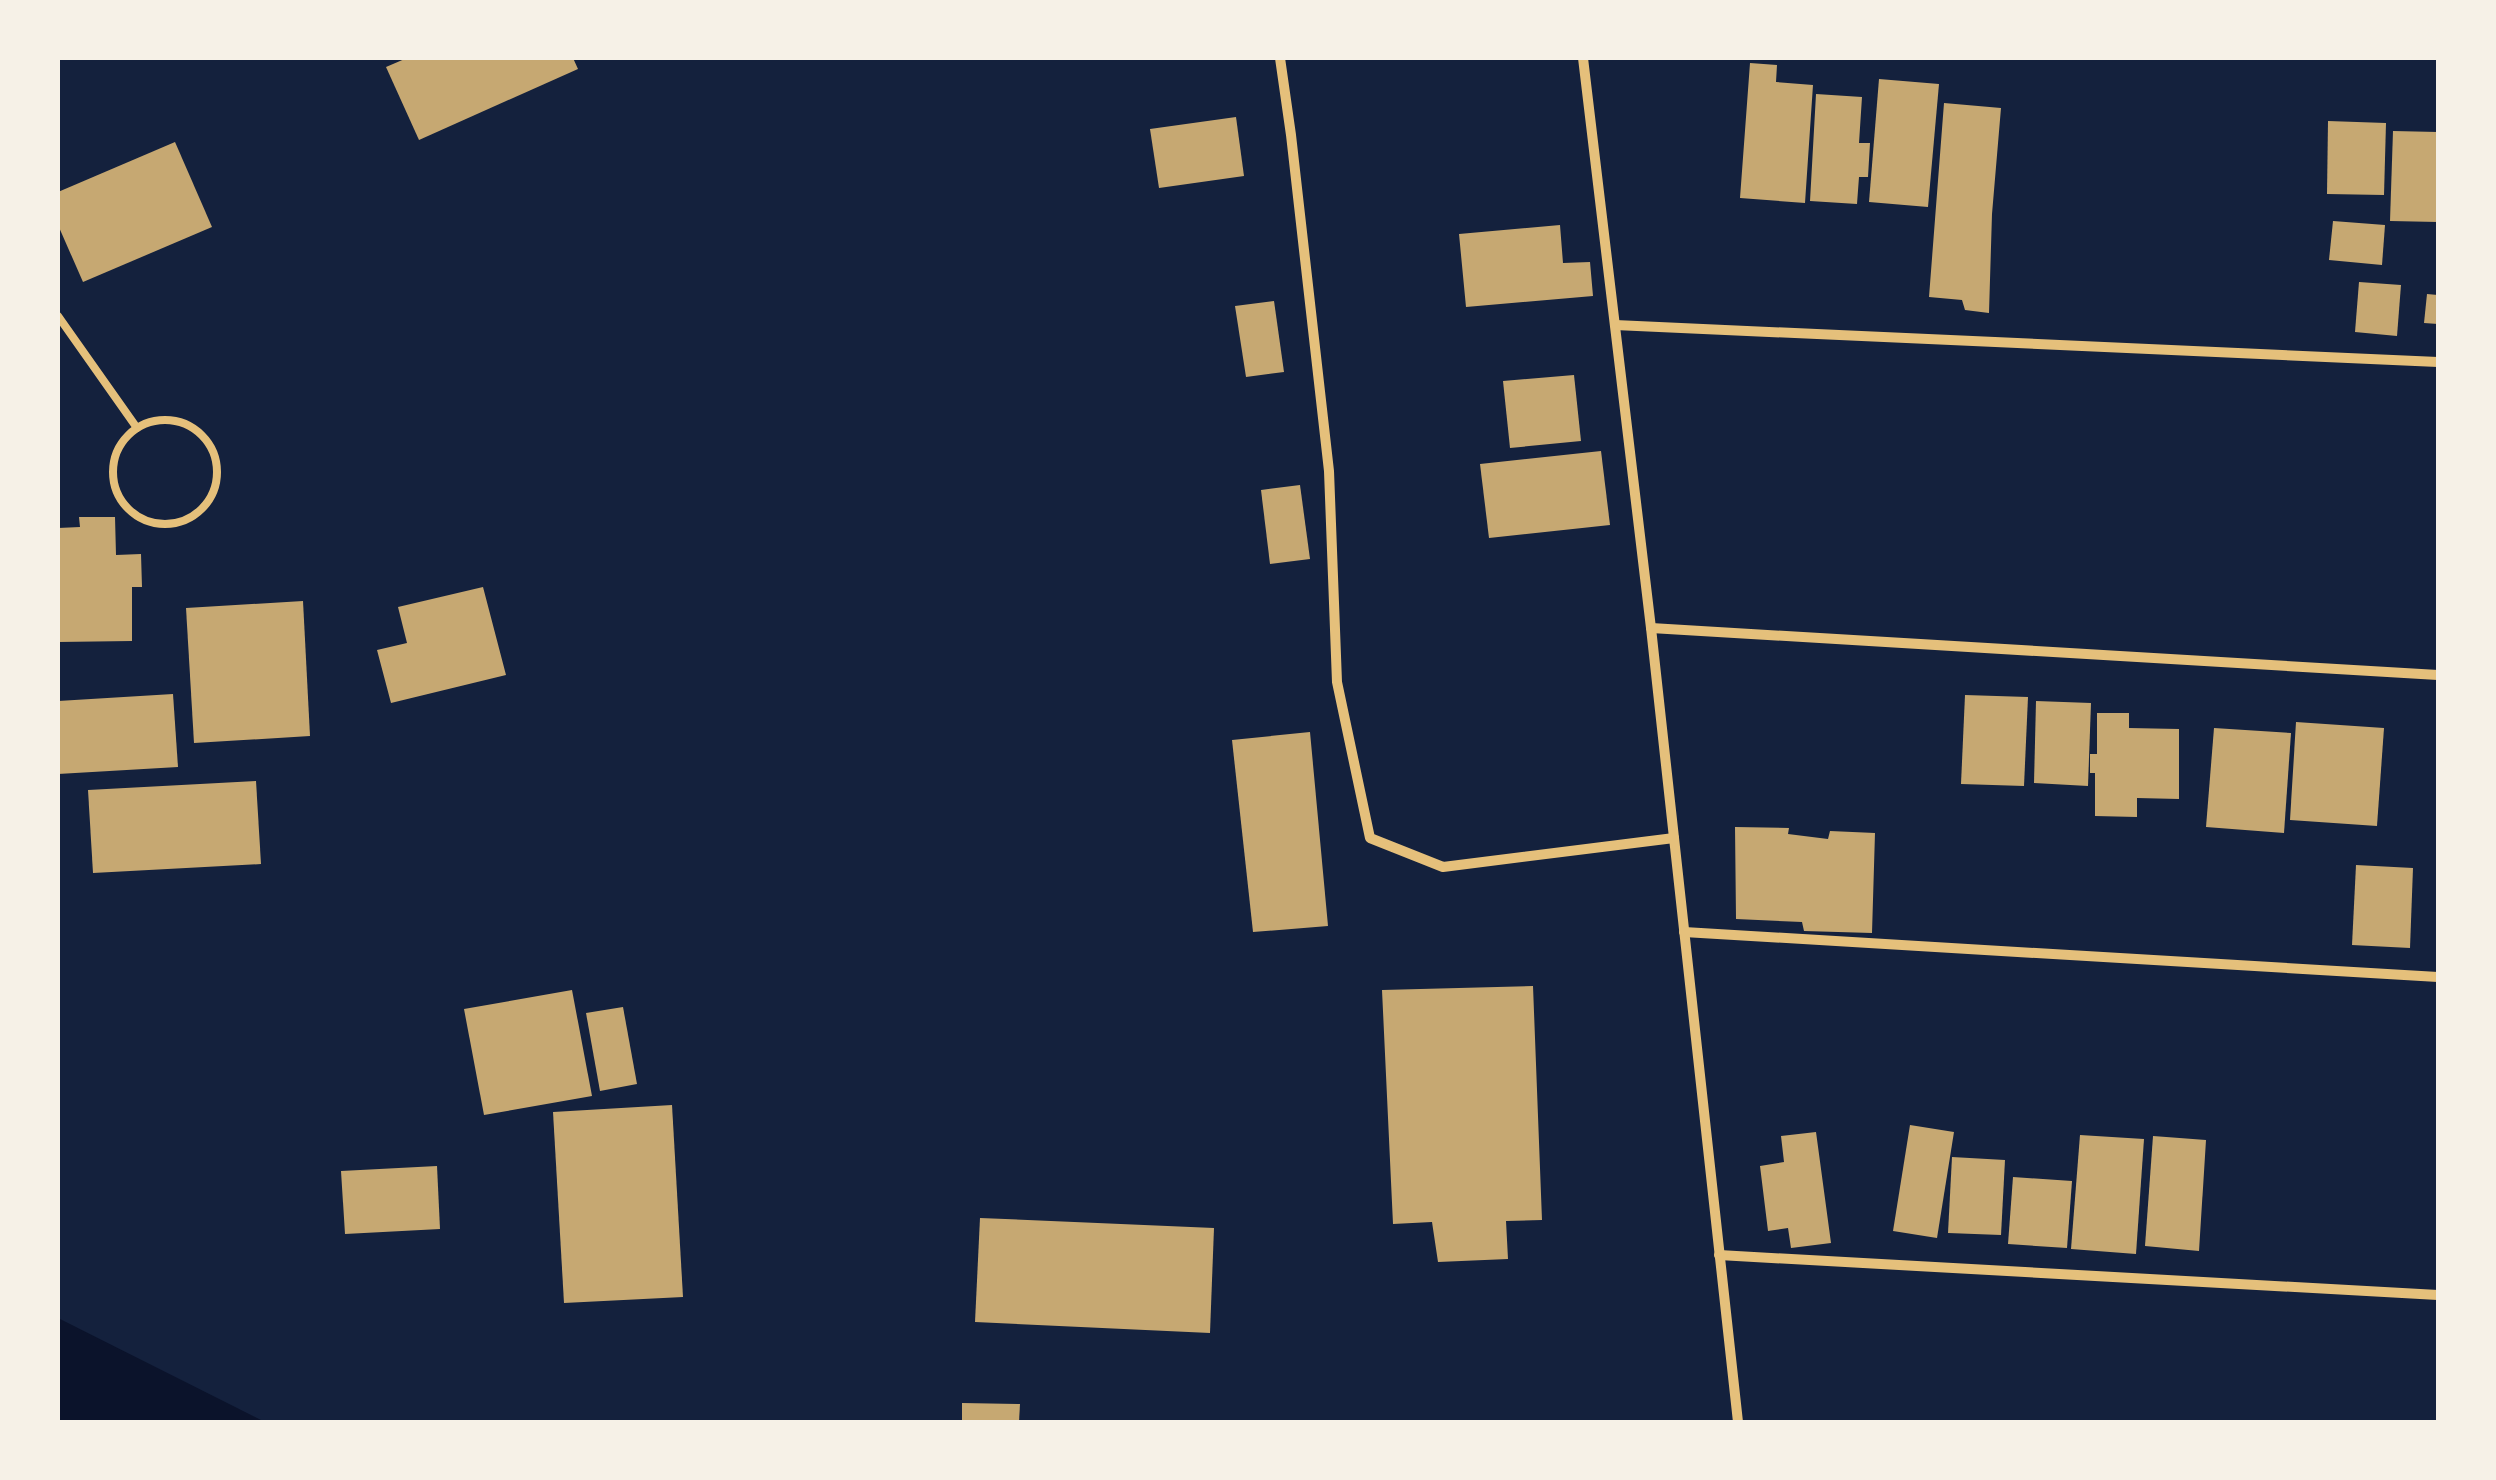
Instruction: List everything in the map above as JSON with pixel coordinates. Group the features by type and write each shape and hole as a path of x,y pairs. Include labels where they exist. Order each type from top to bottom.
{"street":[{"path":"1280,58 1329,471 1337,682 1370,838 1443,867 1674,838"},
{"path":"1582,58 1651,628 1738,1422"},
{"path":"1614,324 2438,362"},
{"path":"1651,628 2438,675"},
{"path":"1684,932 2438,977"},
{"path":"1719,1255 2438,1295"}],"lane":[{"path":"58,316 137,428"},
{"path":"170,420 186,424 211,446 218,478 203,509 188,520 154,523 137,516 116,490 115,455 124,439 137,428 153,421 170,420"}],"water":[{"path":"58,1318 265,1422 58,1422"}],"building":[{"path":"407,58 573,58 578,69 419,140 386,67"},
{"path":"1750,63 1777,65 1776,82 1813,85 1805,203 1740,198"},
{"path":"1879,79 1939,84 1928,207 1869,202"},
{"path":"1816,94 1862,97 1859,143 1870,143 1868,177 1859,177 1857,204 1810,201"},
{"path":"1944,103 2001,108 1989,313 1965,310 1962,300 1929,297"},
{"path":"1236,117 1244,176 1159,188 1150,129"},
{"path":"2328,121 2386,123 2384,195 2327,194"},
{"path":"2393,131 2438,132 2438,222 2390,221"},
{"path":"175,142 212,227 83,282 58,225 58,192"},
{"path":"2333,221 2385,225 2382,265 2329,260"},
{"path":"1560,225 1563,263 1590,262 1593,296 1466,307 1459,234"},
{"path":"2359,282 2401,285 2397,336 2355,332"},
{"path":"2427,294 2438,295 2438,324 2424,323"},
{"path":"1274,301 1284,372 1246,377 1235,306"},
{"path":"1574,375 1581,441 1510,448 1503,381"},
{"path":"1601,451 1610,525 1489,538 1480,464"},
{"path":"1300,485 1310,559 1270,564 1261,490"},
{"path":"79,517 115,517 116,555 141,554 142,587 132,587 132,641 58,642 58,528 80,527"},
{"path":"483,587 506,675 391,703 377,650 407,643 398,607"},
{"path":"303,601 310,736 194,743 186,608"},
{"path":"173,694 178,767 58,774 58,701"},
{"path":"1965,695 2028,697 2024,786 1961,784"},
{"path":"2036,701 2091,703 2088,786 2034,783"},
{"path":"2097,713 2129,713 2129,728 2179,729 2179,799 2137,798 2137,817 2095,816 2095,773 2090,773 2090,754 2097,754"},
{"path":"2296,722 2384,728 2377,826 2290,820"},
{"path":"2214,728 2291,733 2284,833 2206,827"},
{"path":"1310,732 1328,926 1253,932 1232,740"},
{"path":"256,781 261,864 93,873 88,790"},
{"path":"1735,827 1789,828 1788,834 1828,839 1830,831 1875,833 1872,933 1804,931 1802,922 1736,919"},
{"path":"2356,865 2413,868 2410,948 2352,945"},
{"path":"1533,986 1542,1220 1506,1221 1508,1259 1438,1262 1432,1222 1393,1224 1382,990"},
{"path":"572,990 592,1096 484,1115 464,1009"},
{"path":"623,1007 637,1084 600,1091 586,1013"},
{"path":"672,1105 683,1297 564,1303 553,1112"},
{"path":"1910,1125 1954,1132 1937,1238 1893,1231"},
{"path":"1816,1132 1831,1243 1791,1248 1788,1228 1768,1231 1760,1166 1784,1162 1781,1136"},
{"path":"2080,1135 2144,1139 2136,1254 2071,1249"},
{"path":"2153,1136 2206,1140 2199,1251 2145,1246"},
{"path":"1952,1157 2005,1160 2001,1235 1948,1233"},
{"path":"437,1166 440,1229 345,1234 341,1171"},
{"path":"2013,1177 2072,1181 2067,1248 2008,1244"},
{"path":"980,1218 1214,1228 1210,1333 975,1322"},
{"path":"962,1403 1020,1404 1019,1422 962,1422"}]}
